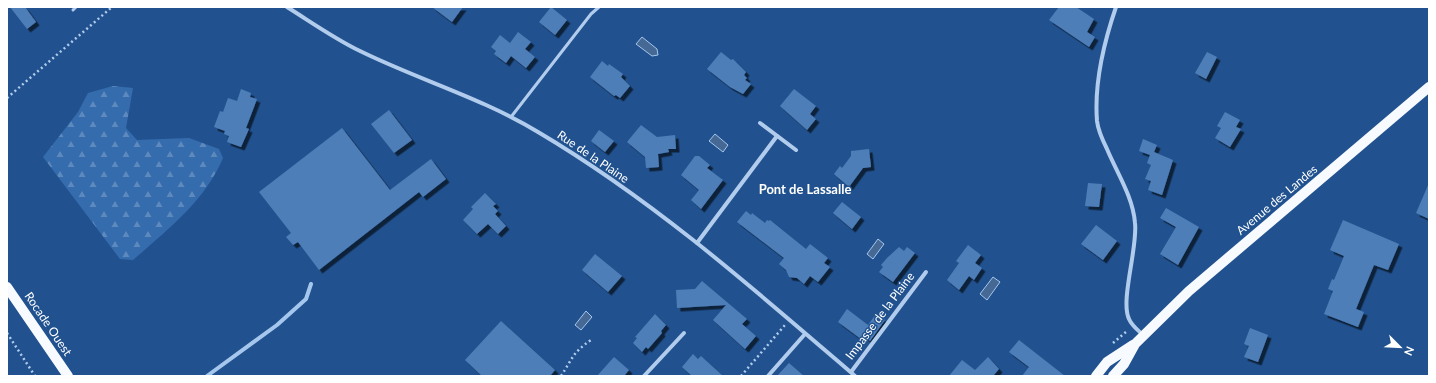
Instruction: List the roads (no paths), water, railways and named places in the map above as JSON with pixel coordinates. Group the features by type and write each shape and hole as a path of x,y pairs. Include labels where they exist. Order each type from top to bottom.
{"main road":[{"name":"Avenue des Landes","path":"1135,344 1189,291 1429,87"},
{"name":"Rocade Ouest","path":"7,287 68,376"},
{"path":"1096,376 1107,362 1135,344"},
{"path":"1113,376 1124,364 1135,344"}],"street":[{"name":"Rue de la Plaine","path":"287,7 360,51 483,103 570,153 638,199 697,243 855,376"},
{"path":"1116,7 1106,39 1100,69 1097,122 1106,148 1131,201 1134,213 1135,237 1125,309 1133,326 1143,335"},
{"path":"760,123 796,150"},
{"path":"697,243 777,136"},
{"name":"Impasse de la Plaine","path":"851,372 926,272"},
{"path":"646,376 684,333"},
{"path":"768,376 806,334"}],"lane":[{"path":"73,10 76,7"},
{"path":"511,118 591,14 599,7"}],"waterway":[{"path":"207,376 277,325 306,299 311,284"}],"district":[{"name":"Pont de Lassalle","path":"805,189"}]}
